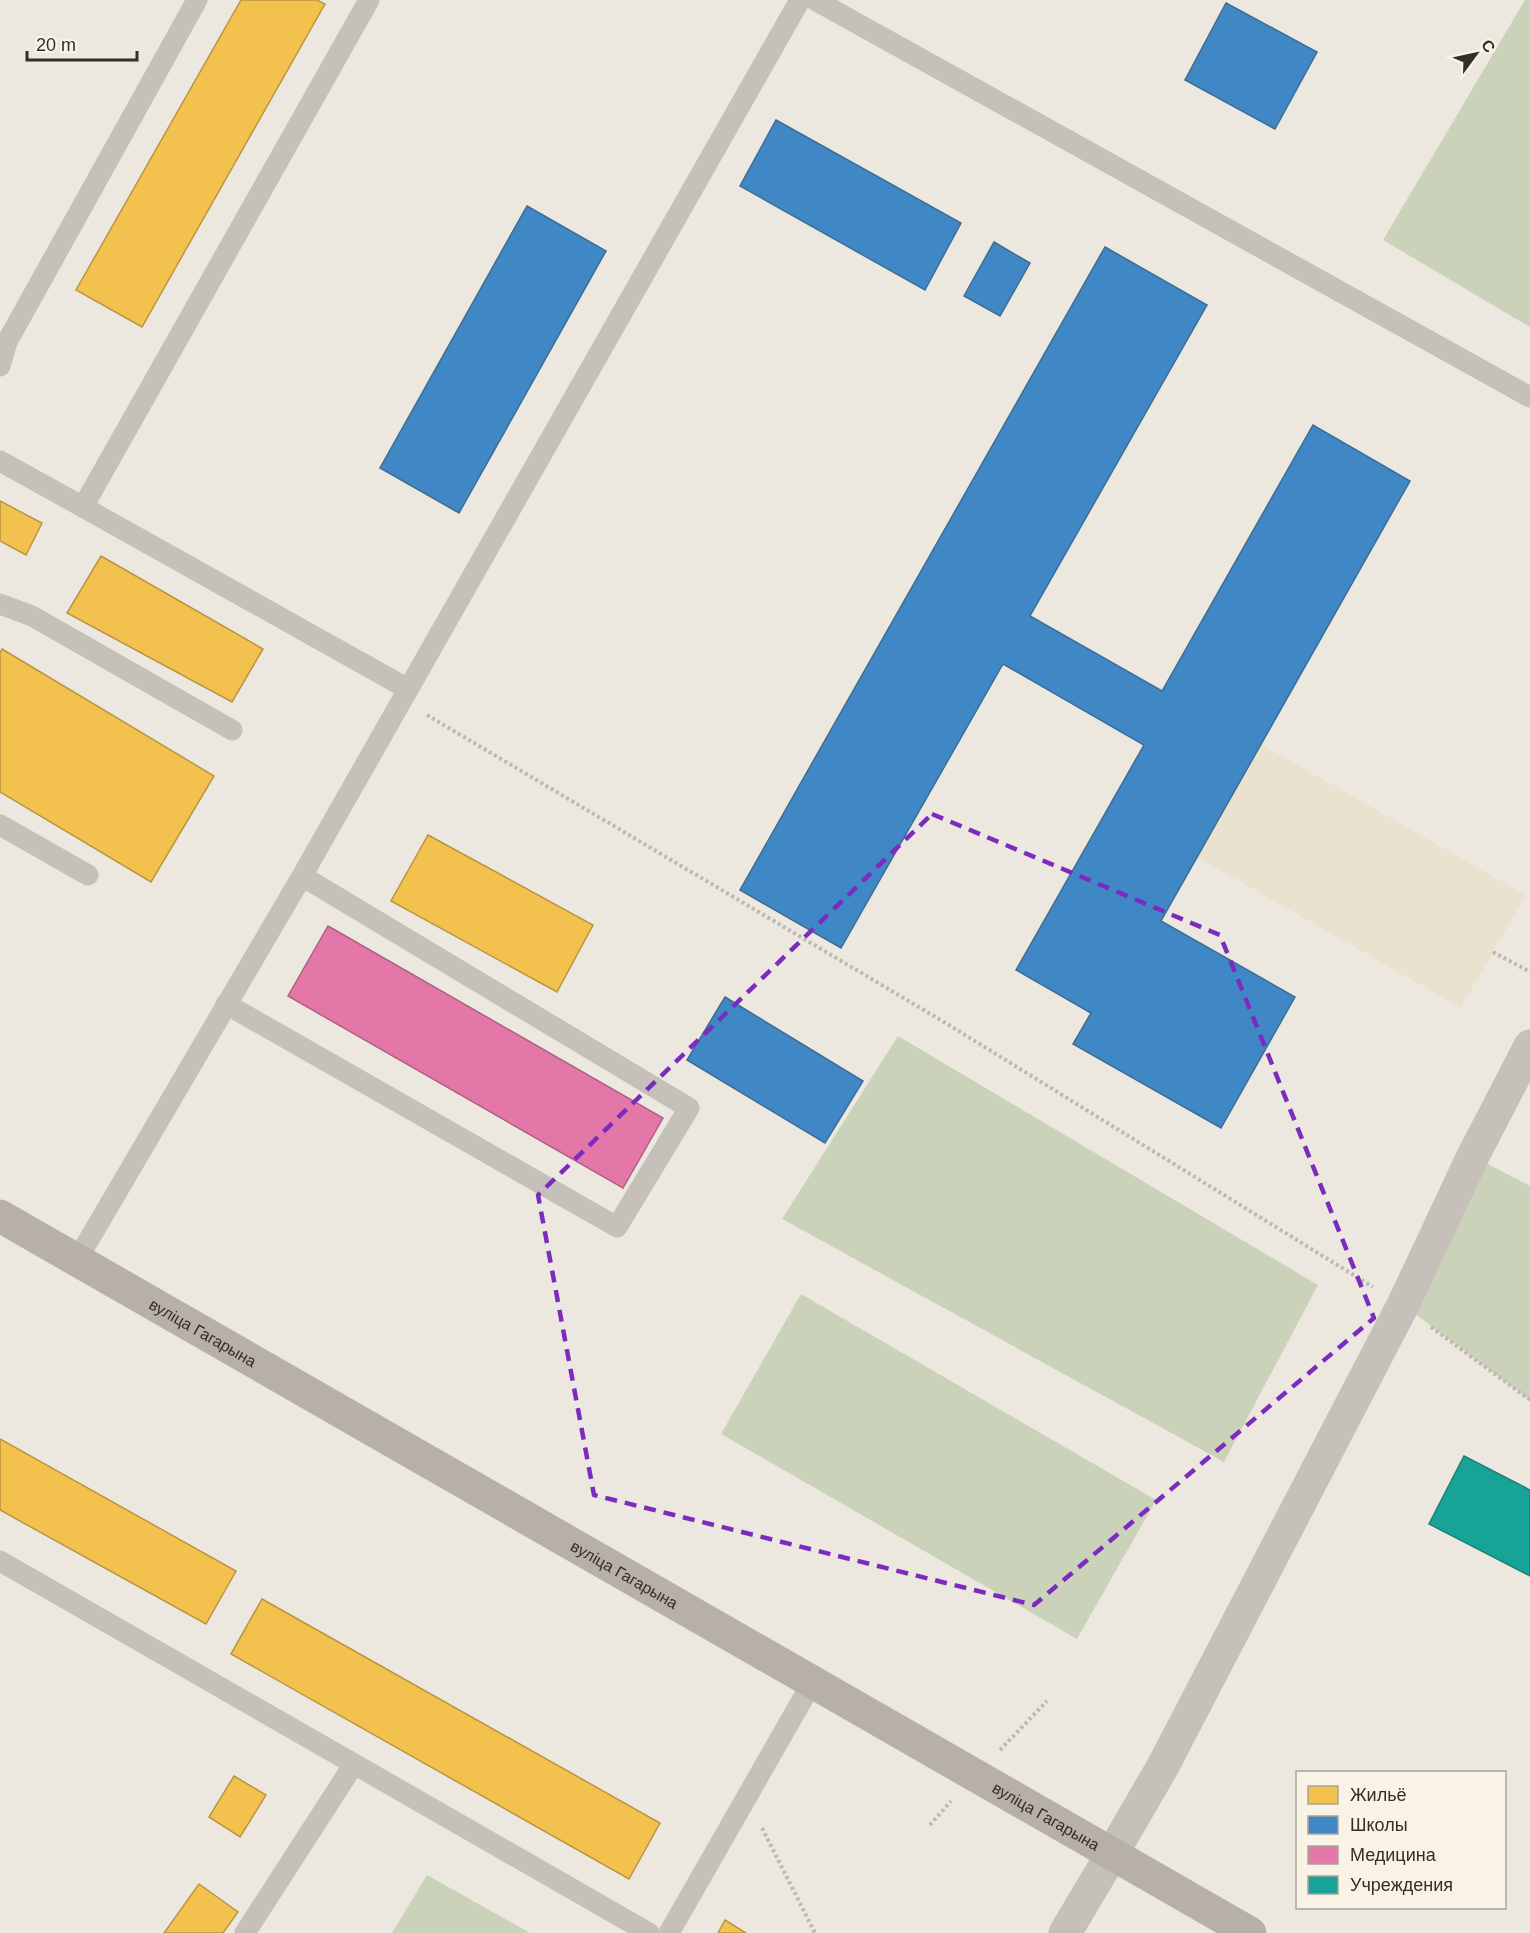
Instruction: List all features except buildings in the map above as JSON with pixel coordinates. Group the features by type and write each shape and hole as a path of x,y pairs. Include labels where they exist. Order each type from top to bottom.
{"main road":[{"name":"вуліца Гагарына","path":"0,1216 1250,1933"}],"street":[{"path":"1065,1933 1163,1766 1402,1305 1473,1156 1530,1046"}],"lane":[{"path":"0,366 7,342 197,0"},
{"path":"83,507 369,0"},
{"path":"77,1260 302,876 800,0"},
{"path":"815,0 1530,397"},
{"path":"0,461 405,695"},
{"path":"0,604 32,616 232,730"},
{"path":"0,825 88,875"},
{"path":"226,1004 617,1227 689,1108 302,876"},
{"path":"0,1561 649,1933"},
{"path":"669,1933 813,1681"},
{"path":"245,1933 354,1764"}],"path":[{"path":"405,695 944,1022 1402,1305 1530,1400"},
{"path":"1493,952 1530,972"},
{"path":"746,1797 815,1933"}],"highlighted area":[{"path":"932,814 1220,935 1374,1318 1034,1605 594,1495 538,1195"}],"green space":[{"path":"1525,0 1530,0 1530,327 1383,240"},
{"path":"898,1036 1318,1285 1224,1462 782,1219"},
{"path":"1473,1156 1530,1186 1530,1400 1403,1305"},
{"path":"801,1294 1156,1500 1077,1639 721,1434"},
{"path":"427,1875 530,1933 392,1933"}],"shaded area":[{"path":"1261,744 1526,895 1461,1008 1197,857"}]}
